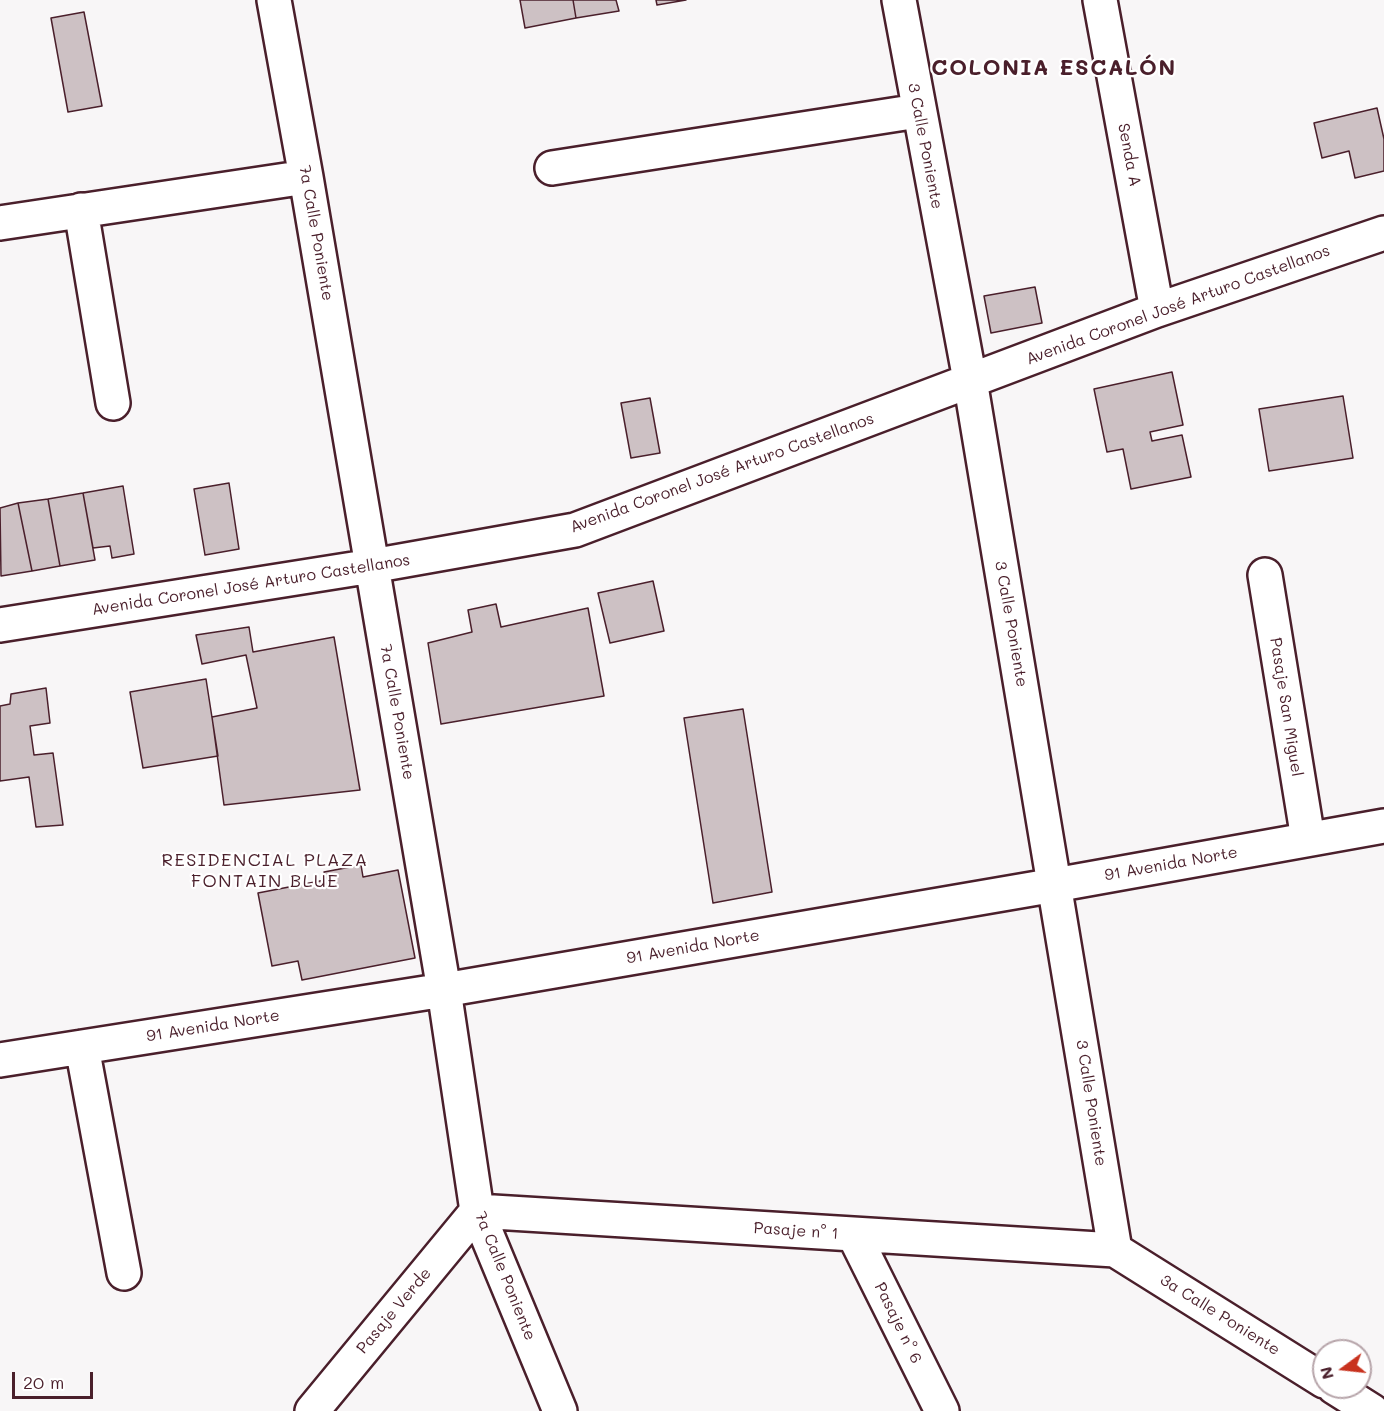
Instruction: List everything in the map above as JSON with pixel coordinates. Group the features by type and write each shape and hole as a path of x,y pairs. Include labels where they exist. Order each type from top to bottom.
{"street":[{"name":"7a Calle Poniente","path":"274,0 444,990 477,1211 560,1411"},
{"name":"3 Calle Poniente","path":"899,0 970,380 1056,885 1115,1250"},
{"name":"Senda A","path":"1100,0 1157,310"},
{"path":"552,168 918,111"},
{"path":"0,223 306,177"},
{"path":"81,210 113,403"},
{"name":"Avenida Coronel José Arturo Castellanos","path":"0,625 372,566 576,530 1157,310 1384,233"},
{"name":"Pasaje San Miguel","path":"1264,575 1308,839"},
{"name":"91 Avenida Norte","path":"0,1060 444,990 1384,826"},
{"path":"82,1047 124,1273"},
{"name":"Pasaje n° 1","path":"477,1211 1115,1250"},
{"name":"Pasaje Verde","path":"312,1411 477,1211"},
{"name":"Pasaje n° 6","path":"854,1235 942,1411"},
{"name":"3a Calle Poniente","path":"1115,1250 1312,1373"},
{"path":"1353,1399 1372,1411"}],"building":[{"path":"520,0 573,0 576,18 525,28"},
{"path":"573,0 616,0 619,11 576,18"},
{"path":"656,0 686,0 657,5"},
{"path":"84,12 102,106 68,112 51,18"},
{"path":"1377,108 1384,139 1384,171 1355,178 1349,151 1322,158 1314,123"},
{"path":"1035,287 1042,323 991,333 984,296"},
{"path":"1172,372 1183,425 1150,432 1152,441 1182,435 1191,477 1131,489 1123,449 1107,452 1094,389"},
{"path":"1343,396 1353,458 1269,471 1259,409"},
{"path":"650,398 660,453 631,458 621,403"},
{"path":"229,483 239,549 205,555 194,489"},
{"path":"123,486 134,554 112,558 110,546 93,548 83,493"},
{"path":"83,493 95,560 60,566 48,499"},
{"path":"48,499 60,566 32,571 18,503"},
{"path":"18,503 32,571 1,576 0,508"},
{"path":"653,581 664,631 610,643 598,593"},
{"path":"496,604 501,627 588,608 604,696 441,724 428,643 472,632 468,610"},
{"path":"249,627 253,652 334,637 360,790 224,805 212,717 257,708 246,655 202,664 196,635"},
{"path":"206,679 218,756 143,768 130,692"},
{"path":"46,688 50,723 30,726 34,755 53,753 63,825 36,827 29,777 0,781 0,706 10,704 11,694"},
{"path":"743,709 772,892 713,903 684,718"},
{"path":"361,865 363,877 398,870 415,958 302,980 298,961 272,966 258,893 325,880 324,872"}],"district":[{"name":"COLONIA ESCALÓN","path":"1054,68"},
{"name":"RESIDENCIAL PLAZA FONTAIN BLUE","path":"265,870"}]}
